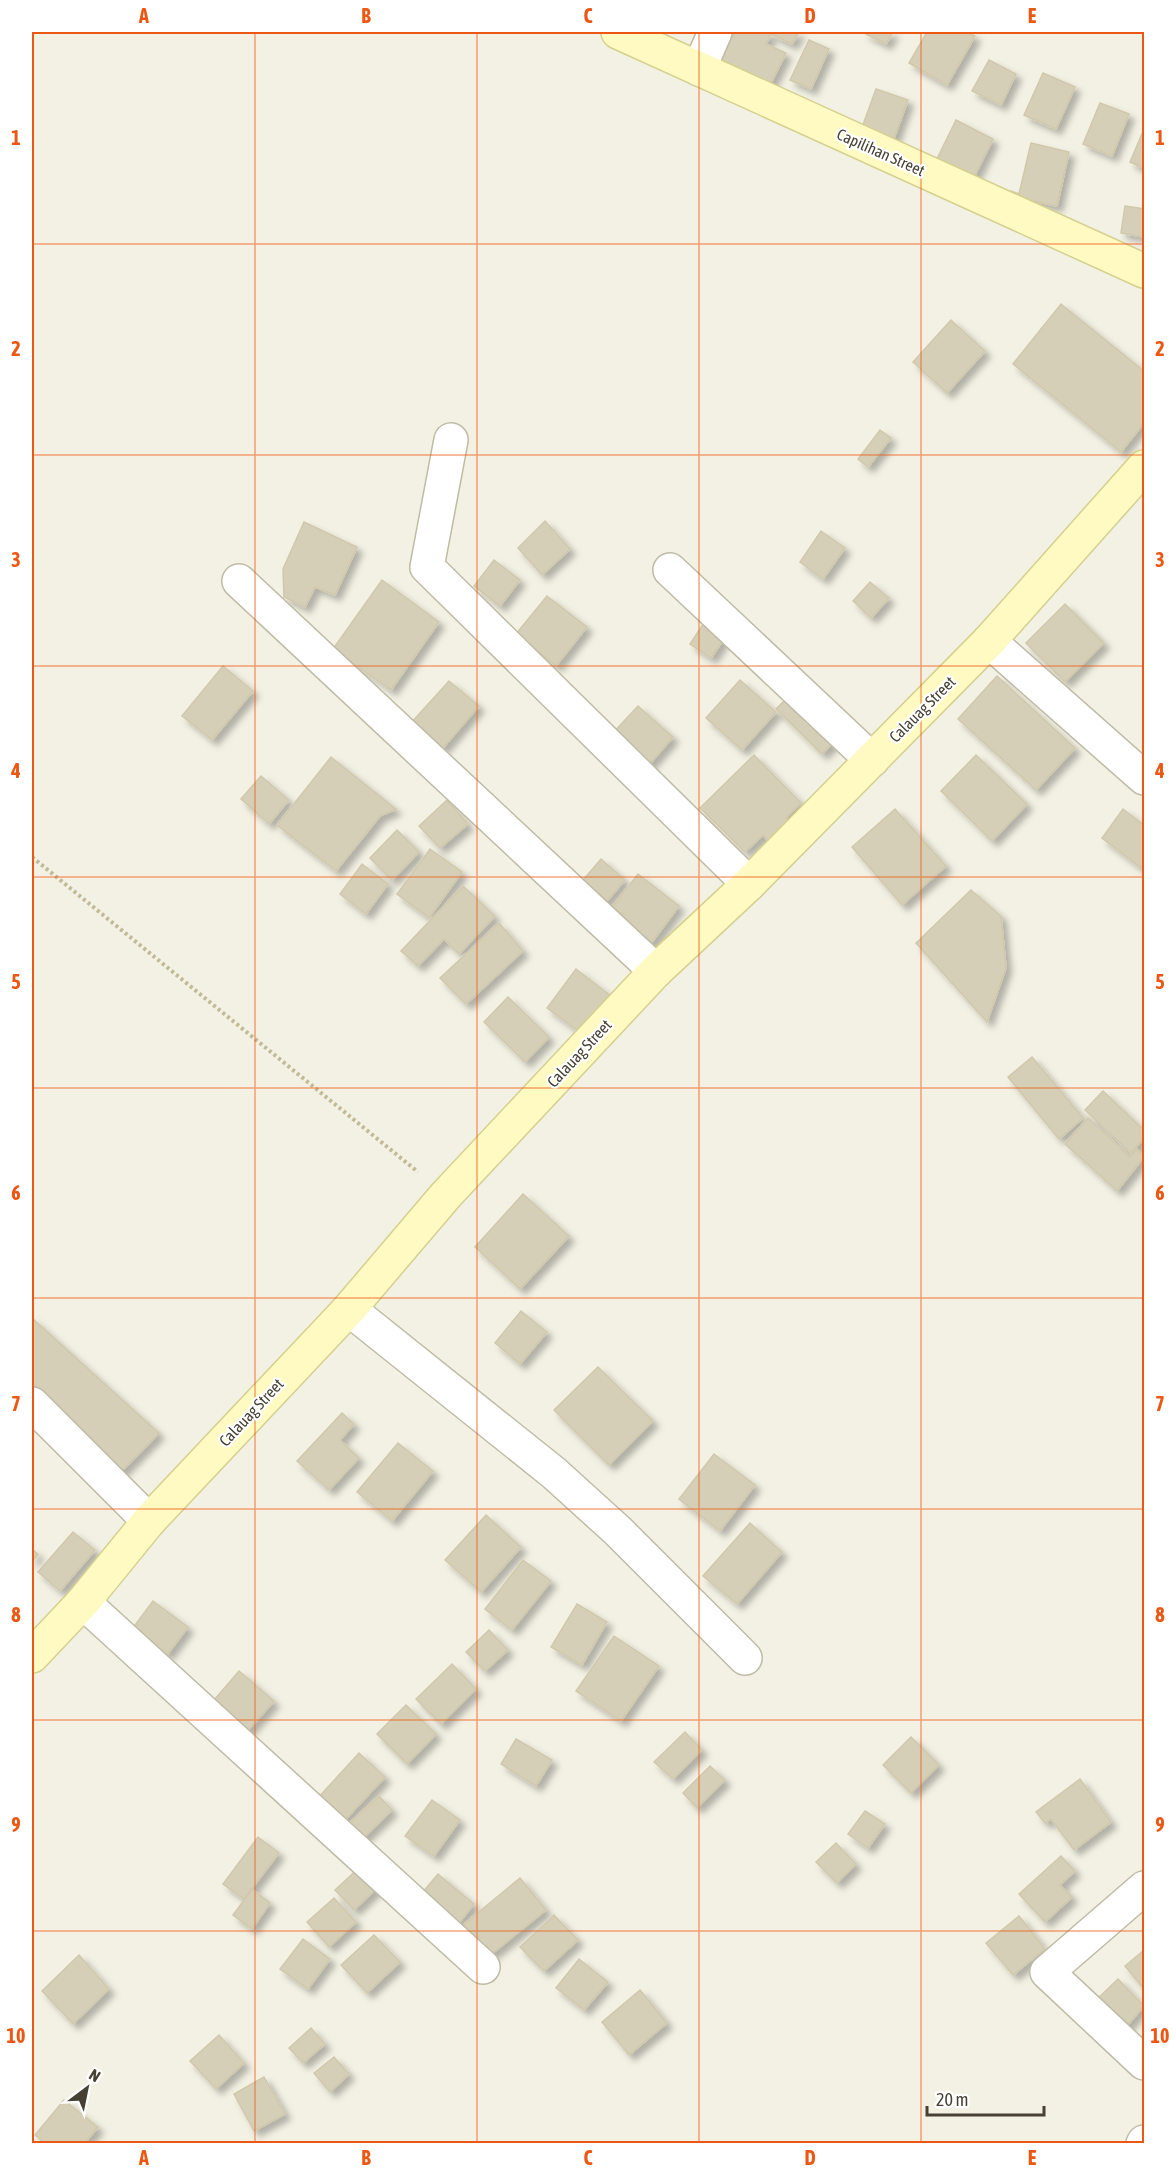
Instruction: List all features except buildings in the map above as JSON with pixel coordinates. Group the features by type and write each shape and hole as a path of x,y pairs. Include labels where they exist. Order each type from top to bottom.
{"street":[{"name":"Capilihan Street","path":"618,32 1144,271"},
{"path":"699,69 715,32"},
{"path":"451,440 427,567 748,884"},
{"name":"Calauag Street","path":"32,1656 83,1602 149,1521 349,1308 446,1196 656,971 748,884 872,760 1140,482"},
{"path":"670,570 872,760"},
{"path":"239,581 656,971"},
{"path":"989,641 1144,778"},
{"path":"349,1308 554,1473 618,1531 745,1658"},
{"path":"32,1404 149,1521"},
{"path":"83,1602 483,1967"},
{"path":"1144,1888 1047,1972 1144,2063"}],"path":[{"path":"32,857 446,1196"}]}
